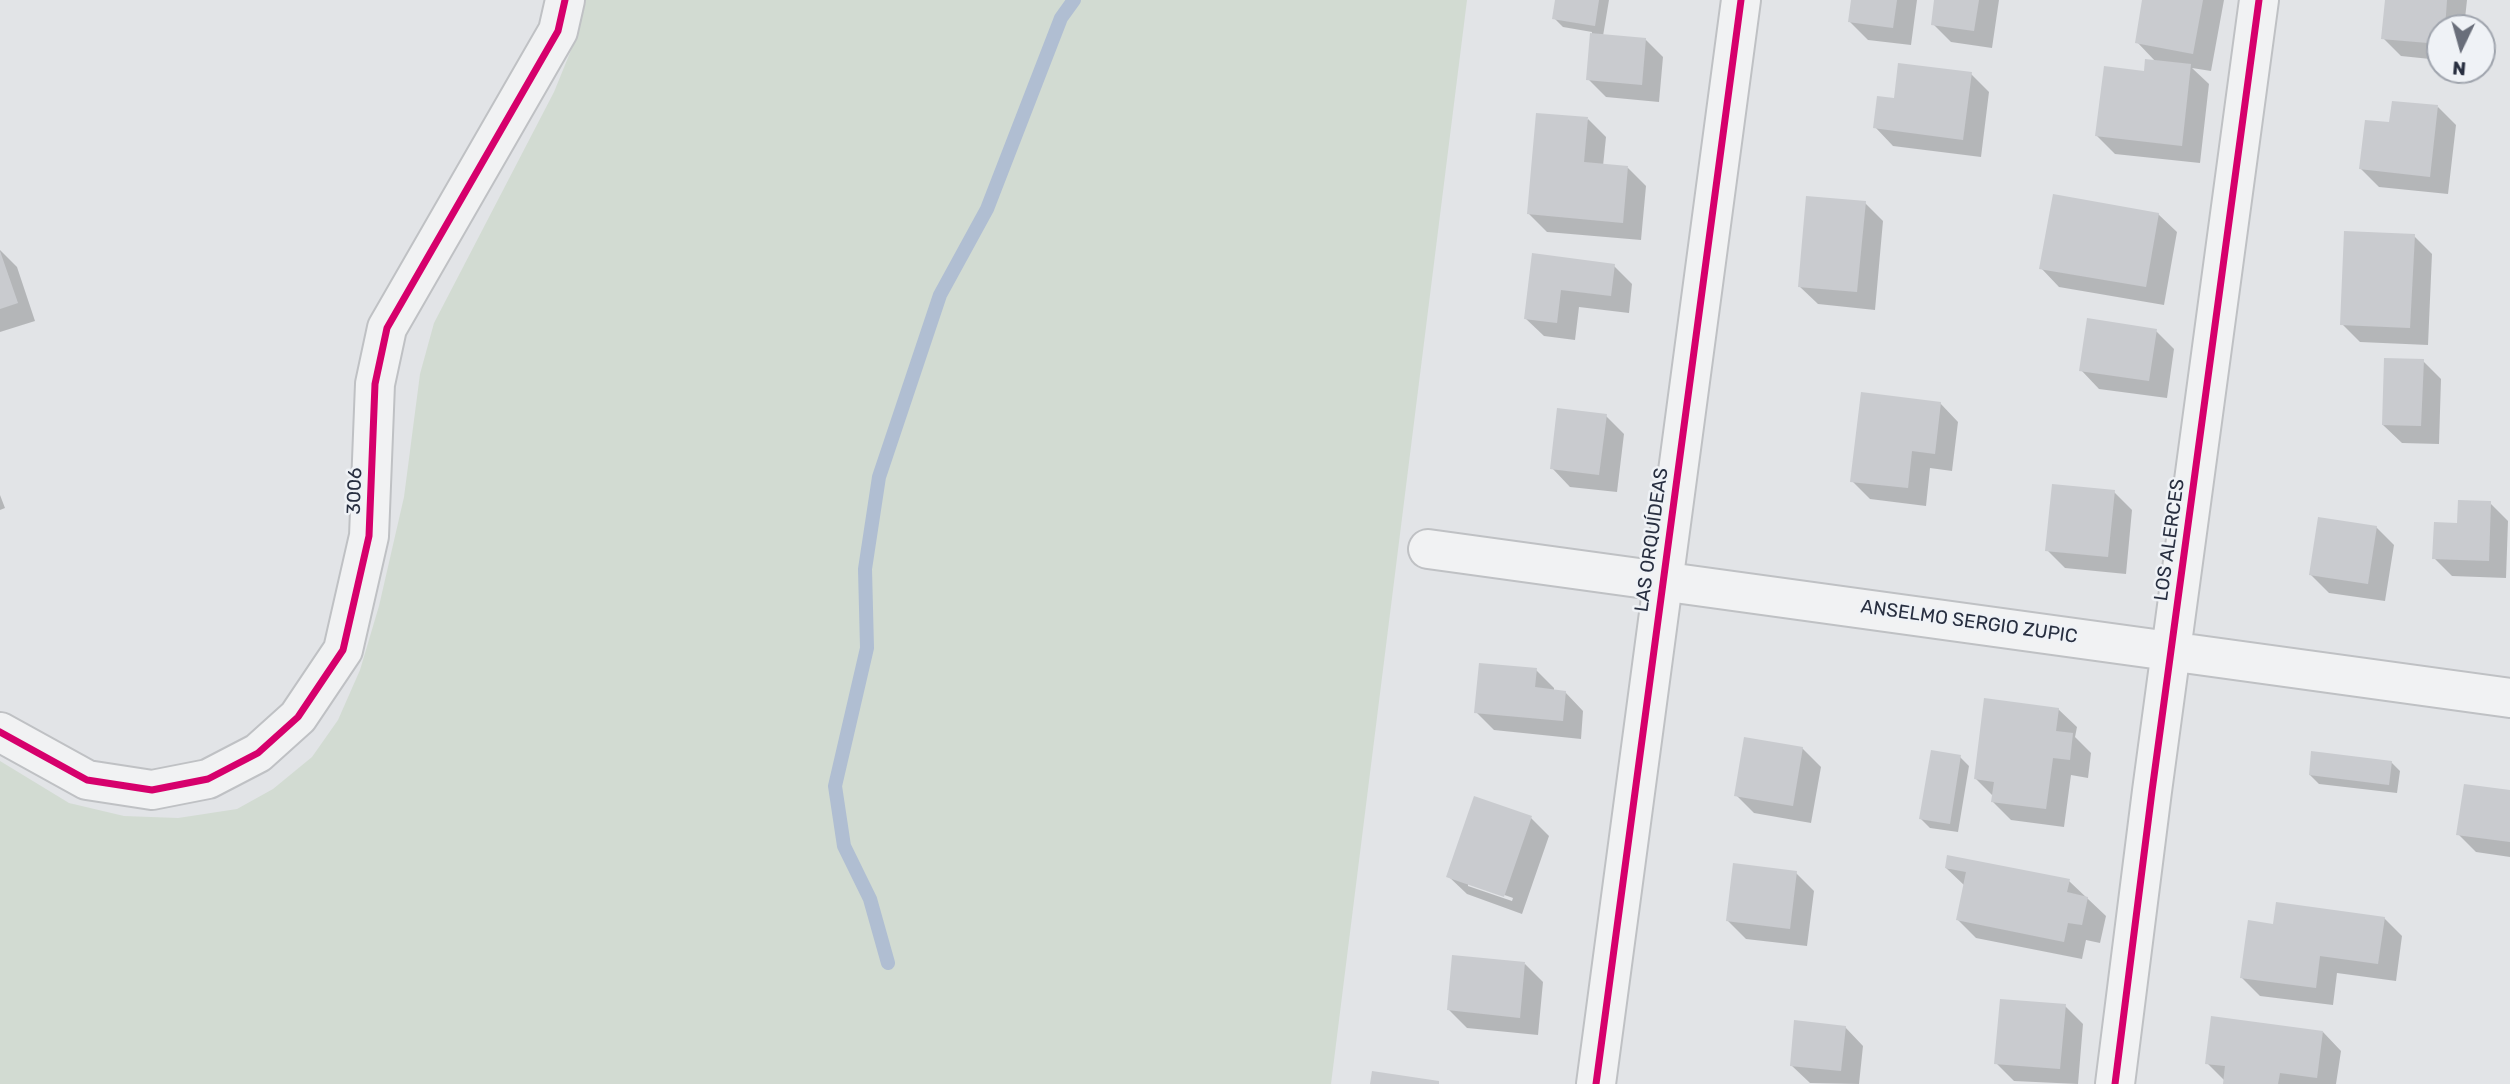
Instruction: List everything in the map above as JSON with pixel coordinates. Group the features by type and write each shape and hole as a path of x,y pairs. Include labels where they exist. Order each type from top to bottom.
{"street":[{"name":"3006","path":"15,741 87,780 152,790 208,779 258,753 298,717 343,650 355,599 369,536 375,384 387,328 558,31 565,0"},
{"name":"LAS ORQUÍDEAS","path":"1596,1084 1741,0"},
{"name":"LOS ALERCES","path":"2115,1084 2259,0"},
{"name":"ANSELMO SERGIO ZUPIC","path":"1428,549 2510,698"}],"shaded area":[{"path":"586,0 1467,0 1331,1084 0,1084 0,761 69,803 124,816 178,818 237,809 273,789 312,757 338,720 360,670 379,606 404,497 420,374 434,323 554,92 578,33"}],"building":[{"path":"1555,0 1599,0 1595,26 1552,19"},
{"path":"1851,0 1897,0 1893,28 1848,22"},
{"path":"1934,0 1979,0 1974,31 1931,25"},
{"path":"2142,0 2203,0 2193,54 2135,43"},
{"path":"2385,0 2447,0 2446,14 2426,14 2426,43 2381,39"},
{"path":"1590,33 1646,38 1642,85 1586,80"},
{"path":"2145,59 2191,64 2182,146 2095,136 2104,66 2144,71"},
{"path":"1898,63 1972,72 1963,140 1873,128 1877,96 1894,98"},
{"path":"2392,101 2438,105 2430,177 2359,169 2365,120 2389,122"},
{"path":"1536,113 1588,117 1584,162 1628,166 1623,223 1527,214"},
{"path":"2053,194 2159,213 2146,287 2039,269"},
{"path":"1806,196 1866,201 1857,292 1798,287"},
{"path":"2344,231 2415,234 2410,328 2340,325"},
{"path":"0,251 18,303 0,309"},
{"path":"1532,253 1615,264 1611,296 1561,290 1557,323 1524,319"},
{"path":"2087,318 2157,329 2149,381 2079,371"},
{"path":"2384,358 2424,359 2421,426 2382,425"},
{"path":"1861,392 1941,402 1935,454 1912,451 1908,488 1850,482"},
{"path":"1557,408 1607,414 1599,475 1550,469"},
{"path":"2052,484 2115,490 2108,557 2045,551"},
{"path":"2458,500 2491,501 2489,561 2432,559 2434,522 2457,523"},
{"path":"2318,517 2377,526 2368,584 2309,575"},
{"path":"1479,663 1537,668 1535,687 1566,691 1563,721 1474,713"},
{"path":"1984,698 2059,708 2056,731 2073,733 2070,760 2053,758 2046,809 1991,802 1994,782 1974,779"},
{"path":"1744,737 1803,747 1793,806 1734,796"},
{"path":"1931,750 1961,755 1950,824 1919,819"},
{"path":"2311,751 2392,761 2389,785 2309,775"},
{"path":"2464,784 2510,790 2510,842 2456,835"},
{"path":"1474,796 1532,816 1504,897 1446,877"},
{"path":"1947,855 2070,879 2067,892 2088,897 2082,925 2068,923 2064,942 1956,920 1966,872 1945,868"},
{"path":"1733,863 1797,871 1790,929 1726,921"},
{"path":"2276,902 2385,917 2378,964 2320,956 2316,988 2240,978 2248,920 2273,924"},
{"path":"1452,955 1525,962 1520,1018 1447,1010"},
{"path":"2000,999 2066,1004 2060,1069 1994,1064"},
{"path":"2211,1016 2323,1031 2317,1078 2280,1073 2278,1084 2223,1084 2225,1066 2205,1064"},
{"path":"1794,1020 1846,1026 1841,1071 1790,1066"},
{"path":"1372,1071 1439,1081 1439,1084 1370,1084"}],"waterway":[{"path":"888,963 870,899 844,846 835,786 867,648 865,569 879,477 940,295 987,209 1061,18 1074,0"}],"cycle path":[{"path":"0,732 87,780 152,790 208,779 258,753 298,717 343,650 369,536 375,384 387,328 558,31 565,0"},
{"path":"1596,1084 1741,0"},
{"path":"2115,1084 2259,0"}]}
